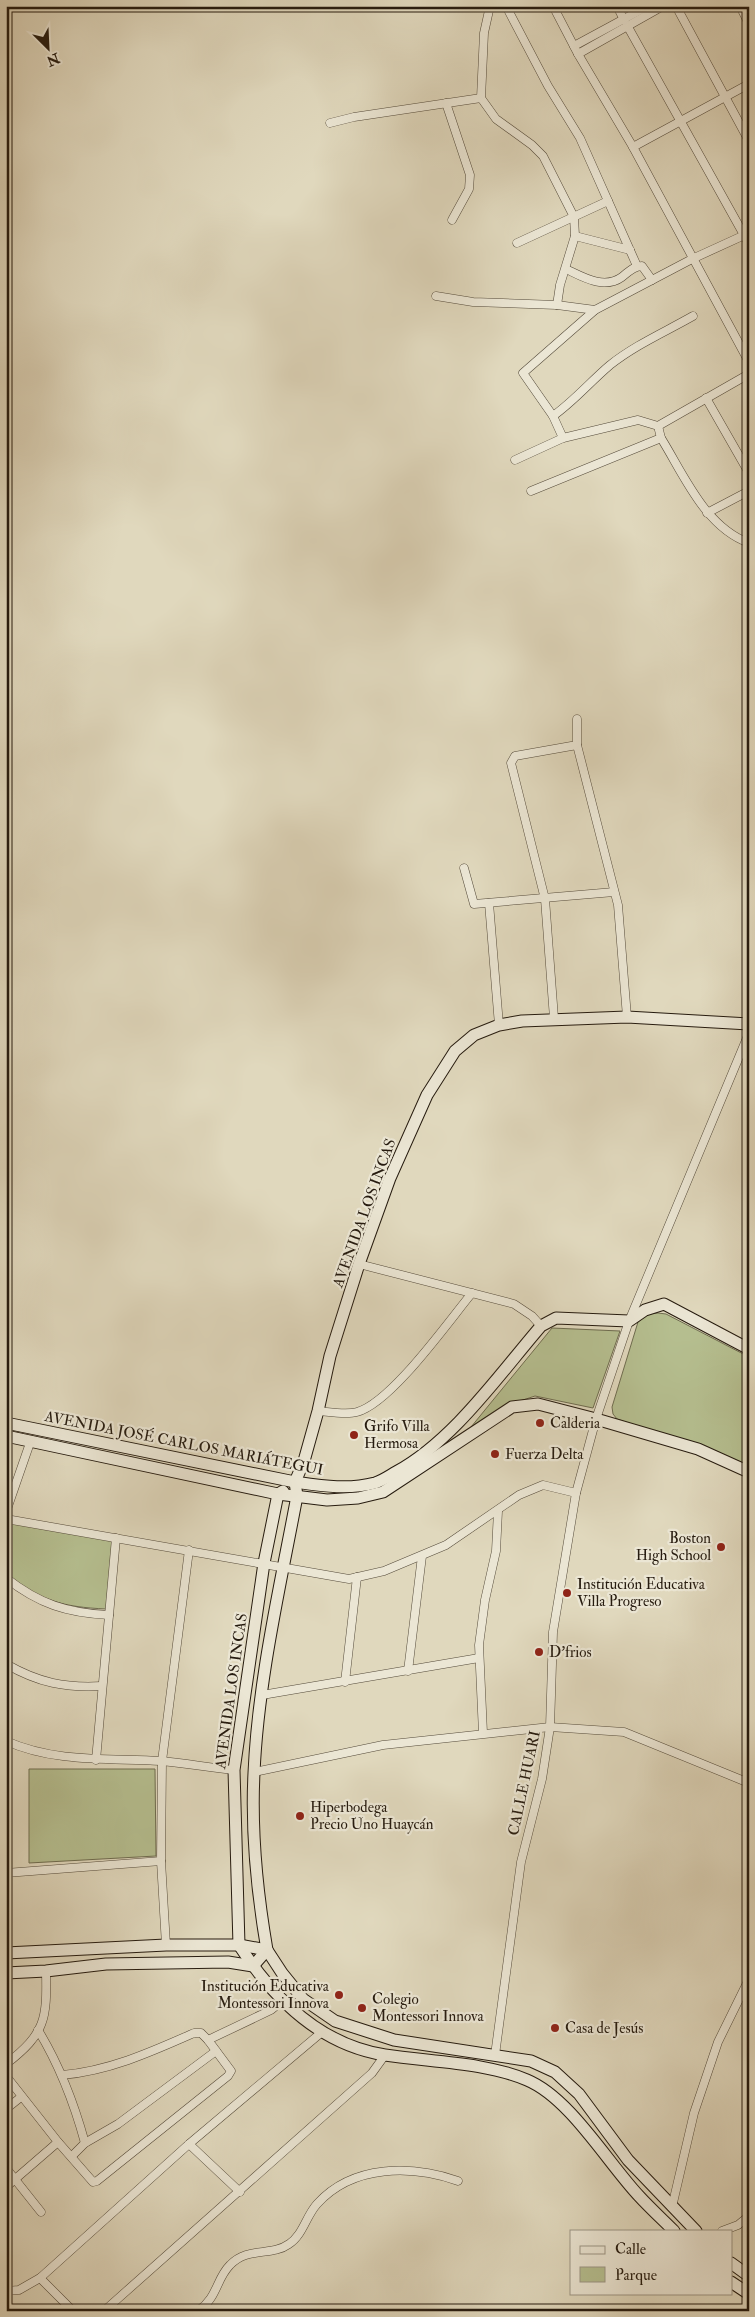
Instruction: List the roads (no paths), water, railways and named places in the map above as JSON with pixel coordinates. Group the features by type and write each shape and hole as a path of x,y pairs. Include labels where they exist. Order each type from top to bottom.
{"main road":[{"name":"AVENIDA LOS INCAS","path":"267,1950 259,1908 254,1834 254,1772 262,1695 297,1496 295,1482 304,1461 318,1411 330,1356 359,1264 390,1178 426,1095 438,1073 455,1051 474,1035 499,1025 522,1020 554,1018 628,1017 749,1024"},
{"path":"541,1326 556,1318 629,1321 645,1310 664,1304 749,1349"},
{"name":"AVENIDA JOSÉ CARLOS MARIÁTEGUI","path":"6,1423 295,1482 339,1488 356,1487 377,1482 407,1466 435,1445 465,1414 541,1326"},
{"name":"AVENIDA JOSÉ CARLOS MARIÁTEGUI","path":"6,1436 278,1494 327,1500 358,1498 383,1492 427,1465 487,1422 512,1407 538,1404 698,1449 749,1472"},
{"path":"278,1494 295,1482"},
{"name":"AVENIDA LOS INCAS","path":"239,1945 234,1770 264,1563 278,1494"},
{"path":"6,1953 166,1945 239,1945 267,1950 282,1973 303,1999 335,2022 394,2040 531,2061 555,2072 579,2094 628,2160 695,2230"},
{"path":"239,1945 252,1966 299,2015 322,2032 352,2048 385,2055 455,2063 527,2080 547,2091 564,2106 639,2196 673,2230"},
{"path":"106,1948 106,1964"},
{"path":"252,1966 267,1950"},
{"path":"6,1973 46,1971 106,1964 228,1962 252,1966"},
{"path":"732,2264 749,2276"},
{"path":"732,2283 749,2294"}],"street":[{"path":"490,6 484,32 481,98 496,119 544,156 574,217 575,236 560,285 557,305"},
{"path":"506,6 548,86 580,138 637,266"},
{"path":"553,6 578,54 633,147 749,362"},
{"path":"616,6 746,234 749,244"},
{"path":"578,54 626,23 648,6"},
{"path":"574,46 662,6"},
{"path":"676,6 724,98 749,141"},
{"path":"740,6 749,24"},
{"path":"633,147 749,84"},
{"path":"330,123 354,117 481,98"},
{"path":"446,103 470,175 469,189 452,220"},
{"path":"517,243 608,200"},
{"path":"563,438 553,416 523,373 595,310 692,259 746,234"},
{"path":"575,236 630,250"},
{"path":"566,269 590,280 605,283 619,280 637,266 642,266 646,269 652,280"},
{"path":"436,296 473,302 557,305 595,310"},
{"path":"553,416 570,404 610,366 632,350 693,316"},
{"path":"515,460 563,438 638,420 658,426 749,374"},
{"path":"706,398 749,473"},
{"path":"658,426 661,438 707,513 723,528 749,543"},
{"path":"531,491 661,438"},
{"path":"707,513 749,490"},
{"path":"577,719 577,745 618,905 628,1017"},
{"path":"554,1018 545,898 510,763 514,756 577,745"},
{"path":"464,868 474,904 614,892"},
{"path":"489,903 499,1025"},
{"name":"CALLE HUARI","path":"495,2055 521,1862 542,1778 550,1727 553,1632 576,1493 596,1419 629,1321 749,1032"},
{"path":"359,1264 514,1304 532,1316 541,1326"},
{"path":"318,1411 355,1413 377,1402 398,1383 472,1293"},
{"path":"6,1512 31,1440"},
{"path":"6,1519 284,1566 349,1579 384,1571 446,1545 498,1511 519,1494 543,1485 576,1493"},
{"path":"483,1733 479,1645 485,1600 496,1551 498,1511"},
{"path":"96,1760 116,1538"},
{"path":"166,1945 161,1861 162,1761 189,1550"},
{"path":"408,1670 422,1556"},
{"path":"345,1682 357,1577"},
{"path":"6,1578 40,1600 60,1609 85,1614 109,1615"},
{"path":"262,1695 479,1658"},
{"path":"6,1664 42,1682 78,1687 102,1686"},
{"path":"254,1772 383,1745 550,1727 624,1732 748,1782"},
{"path":"6,1741 50,1753 96,1760 162,1761 234,1770"},
{"path":"6,1873 161,1861"},
{"path":"6,2064 33,2039 44,2022 48,2003 46,1971"},
{"path":"672,2206 694,2112 718,2042 749,1979"},
{"path":"208,2040 271,2010 283,2000"},
{"path":"38,2030 74,2102 85,2143"},
{"path":"6,2291 19,2290 40,2278 189,2144 322,2032"},
{"path":"6,2076 58,2142 93,2182 98,2181 232,2071 201,2033 194,2033 114,2066 87,2073 62,2075"},
{"path":"72,2156 85,2143 118,2124 216,2051"},
{"path":"104,2311 372,2073 385,2055"},
{"path":"6,2109 22,2097"},
{"path":"6,2187 58,2142"},
{"path":"189,2144 240,2192"},
{"path":"6,2168 41,2212"},
{"path":"198,2311 209,2302 229,2265 239,2257 249,2253 284,2247 295,2240 316,2204 338,2186 365,2174 386,2170 443,2176 458,2181"},
{"path":"725,2230 738,2225 749,2216"},
{"path":"40,2278 73,2311"}],"place":[{"name":"Calderia","path":"540,1423"},
{"name":"Grifo Villa Hermosa","path":"354,1435"},
{"name":"Fuerza Delta","path":"495,1454"},
{"name":"Boston High School","path":"721,1547"},
{"name":"Institución Educativa Villa Progreso","path":"567,1593"},
{"name":"D'frios","path":"539,1652"},
{"name":"Hiperbodega Precio Uno Huaycán","path":"300,1816"},
{"name":"Institución Educativa Montessori Innova","path":"339,1995"},
{"name":"Colegio Montessori Innova","path":"362,2008"},
{"name":"Casa de Jesús","path":"555,2028"}]}
